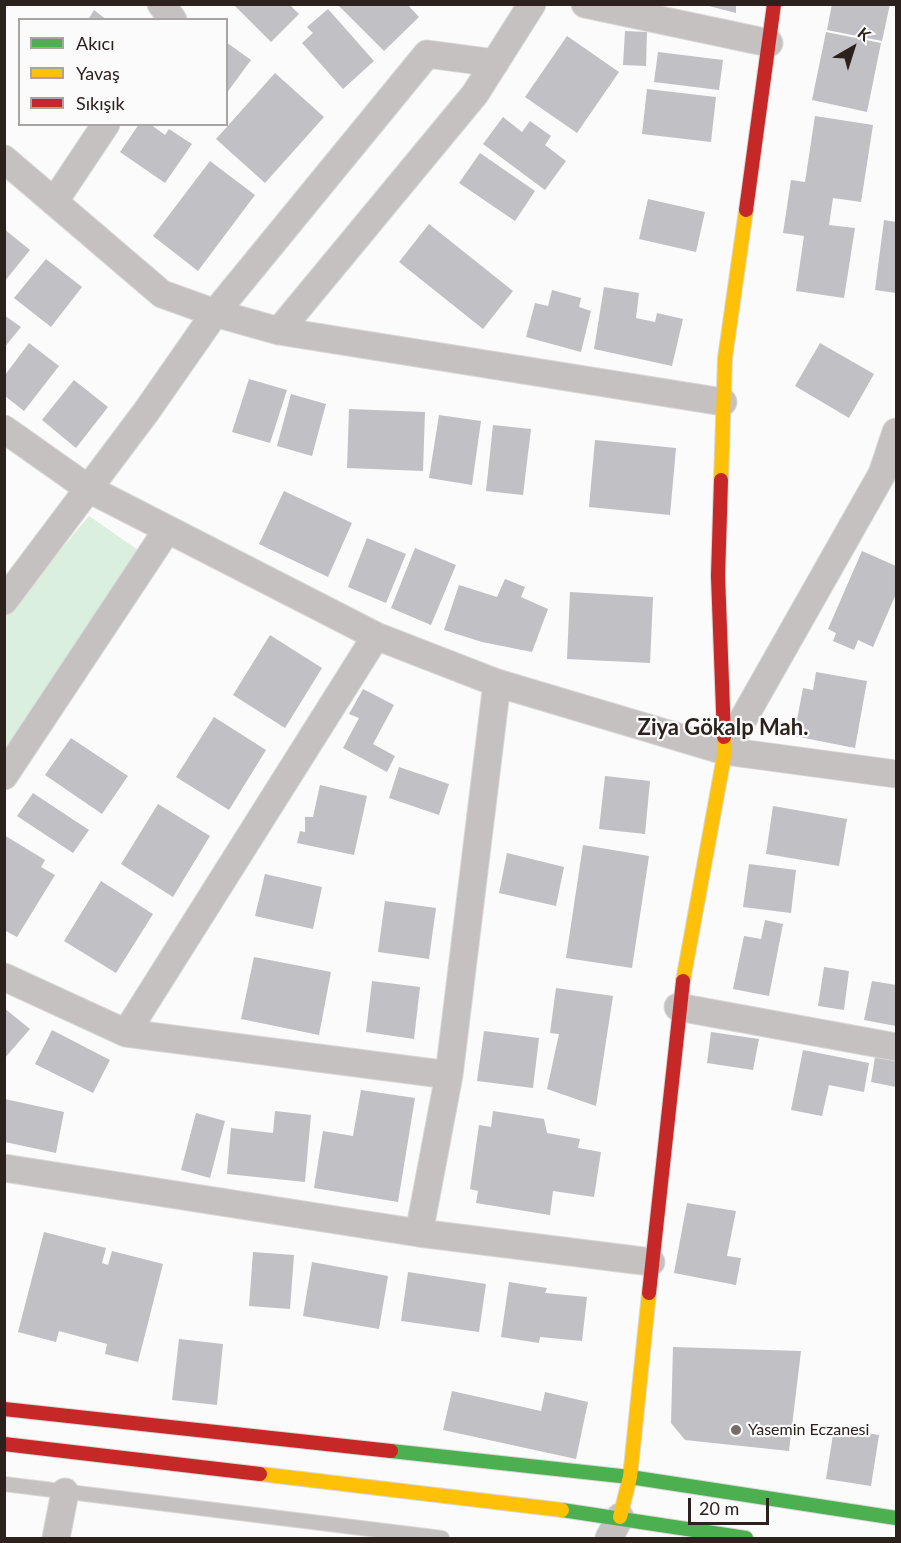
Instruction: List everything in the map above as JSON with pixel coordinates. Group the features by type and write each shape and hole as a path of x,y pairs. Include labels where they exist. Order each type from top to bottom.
{"main road":[{"path":"614,1528 630,1477 678,1007 724,751 718,576 725,358 774,4"},
{"path":"4,1409 630,1477 897,1518"},
{"path":"4,1444 614,1528 746,1539"}],"street":[{"path":"161,4 172,18"},
{"path":"279,331 475,94 532,4"},
{"path":"585,4 769,43"},
{"path":"4,601 215,314 428,54 495,63"},
{"path":"54,202 105,126"},
{"path":"4,159 162,294 215,314 279,331 723,402"},
{"path":"4,429 88,489 376,636 497,683 724,751 897,774"},
{"path":"724,751 882,474 897,432"},
{"path":"4,776 168,530"},
{"path":"126,1033 376,636"},
{"path":"419,1233 449,1075 497,683"},
{"path":"4,977 126,1033 449,1075"},
{"path":"678,1007 897,1047"},
{"path":"4,1168 419,1233 651,1262"},
{"path":"57,1539 65,1492"}],"lane":[{"path":"4,1484 442,1539"}],"green space":[{"path":"89,516 138,550 5,750 5,616"}],"building":[{"path":"233,4 289,4 299,14 271,42"},
{"path":"337,4 407,4 419,17 384,51"},
{"path":"736,4 736,13 705,5"},
{"path":"832,4 890,4 882,41 827,30"},
{"path":"328,9 374,61 343,89 302,43 313,33 307,27"},
{"path":"94,10 104,18 89,18"},
{"path":"625,31 647,32 646,66 623,65"},
{"path":"826,32 881,43 867,112 812,100"},
{"path":"567,36 619,72 577,133 525,97"},
{"path":"228,43 251,60 228,91"},
{"path":"658,52 723,60 719,90 654,82"},
{"path":"275,73 324,117 265,183 216,139"},
{"path":"647,89 716,97 711,142 642,134"},
{"path":"815,116 873,125 861,202 833,198 829,225 855,228 844,298 796,291 804,236 783,233 791,180 805,182"},
{"path":"503,117 522,132 530,121 551,136 545,145 566,161 545,190 483,144"},
{"path":"138,126 153,126 165,135 169,129 192,144 165,183 120,152"},
{"path":"480,153 535,191 515,221 459,183"},
{"path":"210,161 255,195 198,271 153,236"},
{"path":"648,199 705,212 696,252 639,239"},
{"path":"884,220 896,222 896,293 875,290"},
{"path":"429,224 513,291 483,329 399,262"},
{"path":"4,229 30,250 4,282"},
{"path":"46,259 82,287 51,327 14,298"},
{"path":"604,287 639,293 636,318 655,322 657,313 683,319 672,366 594,349"},
{"path":"552,290 581,298 579,307 591,311 581,352 526,337 535,303 548,306"},
{"path":"4,315 21,327 4,348"},
{"path":"29,343 59,366 24,411 5,396 5,375"},
{"path":"820,343 874,374 849,418 795,386"},
{"path":"249,379 287,390 270,443 232,432"},
{"path":"74,380 108,407 76,448 42,420"},
{"path":"291,394 326,404 312,456 277,446"},
{"path":"349,409 425,412 423,471 347,468"},
{"path":"439,415 481,421 472,485 429,478"},
{"path":"493,425 531,429 523,495 486,491"},
{"path":"595,440 676,448 670,515 589,507"},
{"path":"284,491 352,523 328,577 259,544"},
{"path":"367,538 406,554 386,603 348,587"},
{"path":"415,548 456,565 431,625 391,608"},
{"path":"862,551 896,566 896,594 873,647 858,640 854,650 833,641 836,633 828,629"},
{"path":"505,579 525,587 521,597 548,609 532,652 482,642 444,630 459,585 497,597"},
{"path":"570,592 653,597 650,663 567,659"},
{"path":"270,635 322,668 285,728 233,695"},
{"path":"816,672 867,681 855,748 794,736 803,688 813,690"},
{"path":"363,689 394,705 373,744 395,756 387,772 343,748 359,718 349,714"},
{"path":"214,717 266,750 229,810 176,777"},
{"path":"71,738 128,776 102,814 45,775"},
{"path":"399,767 449,784 439,815 389,798"},
{"path":"605,776 650,781 645,834 599,829"},
{"path":"320,785 367,796 354,855 297,843 300,831 305,832 305,817 313,817"},
{"path":"33,793 89,830 73,853 17,816"},
{"path":"158,804 210,836 173,897 121,864"},
{"path":"773,806 847,819 839,866 766,854"},
{"path":"4,835 45,860 41,867 55,875 17,937 4,930"},
{"path":"583,845 649,856 632,968 566,958"},
{"path":"507,853 564,867 556,906 499,893"},
{"path":"749,864 796,870 791,913 743,907"},
{"path":"265,874 322,887 313,929 255,916"},
{"path":"101,881 153,914 116,973 64,941"},
{"path":"385,901 436,908 429,959 378,952"},
{"path":"765,920 783,924 769,996 733,989 744,936 761,939"},
{"path":"254,957 331,972 319,1035 241,1019"},
{"path":"824,967 849,971 844,1010 818,1006"},
{"path":"372,981 420,987 414,1039 366,1032"},
{"path":"872,981 896,985 896,1026 864,1020"},
{"path":"556,988 613,996 596,1106 547,1089 559,1034 550,1033"},
{"path":"4,1008 30,1029 4,1059"},
{"path":"52,1030 110,1060 93,1093 35,1064"},
{"path":"484,1031 539,1038 533,1088 477,1081"},
{"path":"711,1032 759,1039 753,1070 707,1063"},
{"path":"803,1050 869,1063 864,1092 829,1085 822,1116 791,1110"},
{"path":"875,1057 896,1061 896,1087 871,1082"},
{"path":"361,1090 415,1098 398,1202 314,1188 323,1131 353,1136"},
{"path":"5,1099 64,1112 56,1153 5,1142"},
{"path":"275,1111 311,1115 305,1182 227,1174 231,1128 273,1133"},
{"path":"493,1111 544,1119 547,1133 580,1139 578,1148 601,1152 594,1197 553,1191 550,1215 476,1203 478,1191 470,1189 479,1125 491,1127"},
{"path":"196,1113 225,1121 210,1178 181,1170"},
{"path":"687,1203 736,1211 727,1256 741,1258 736,1285 674,1273"},
{"path":"44,1232 106,1248 102,1263 108,1265 112,1251 163,1264 138,1362 105,1354 107,1344 59,1331 56,1342 18,1332"},
{"path":"253,1252 294,1255 290,1309 249,1306"},
{"path":"312,1262 388,1276 379,1329 303,1316"},
{"path":"408,1272 486,1284 479,1332 401,1321"},
{"path":"509,1282 547,1288 545,1293 587,1297 582,1341 540,1337 539,1343 501,1337"},
{"path":"179,1339 223,1344 217,1405 172,1400"},
{"path":"673,1347 801,1351 789,1451 685,1440 671,1423"},
{"path":"452,1391 541,1411 545,1392 588,1402 576,1459 443,1430"},
{"path":"834,1428 879,1435 871,1486 826,1479"}],"traffic: fast":[{"path":"391,1451 630,1477 896,1518"},
{"path":"562,1510 746,1538"}],"traffic: slow":[{"path":"721,480 725,358 746,210"},
{"path":"683,981 725,751 724,737"},
{"path":"620,1517 630,1477 649,1293"},
{"path":"260,1474 562,1510"}],"traffic: jam":[{"path":"746,210 774,4"},
{"path":"721,480 718,576 724,737"},
{"path":"649,1293 683,981"},
{"path":"4,1409 391,1451"},
{"path":"4,1444 260,1474"}],"place":[{"name":"Yasemin Eczanesi","path":"736,1430"}],"district":[{"name":"Ziya Gökalp Mah.","path":"723,728"}]}
